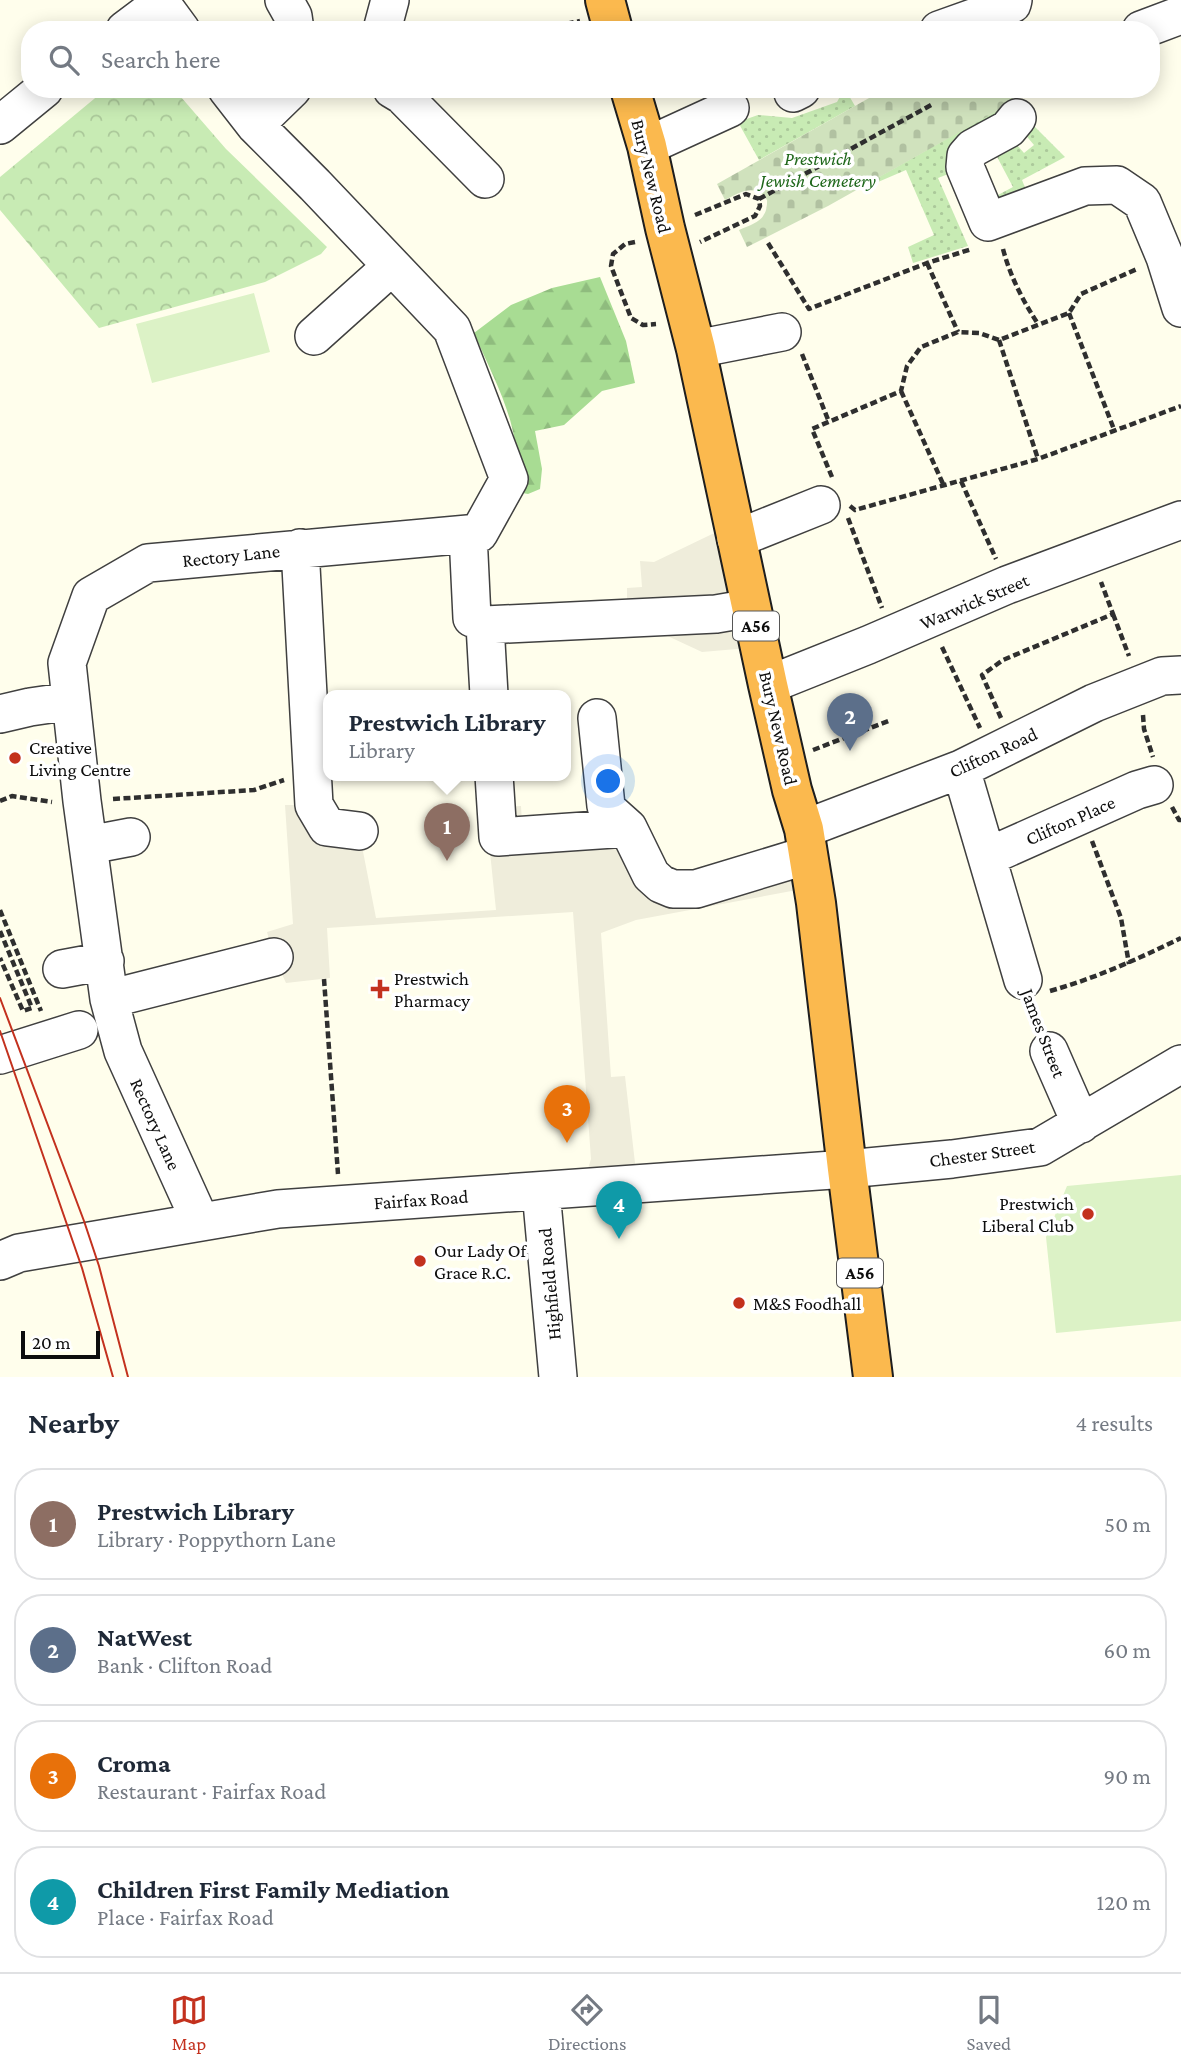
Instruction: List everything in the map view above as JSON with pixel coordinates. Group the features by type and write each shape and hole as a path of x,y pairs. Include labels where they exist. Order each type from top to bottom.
{"highway":[{"name":"Bury New Road","path":"633,98 647,146 692,335 768,685 806,842 816,903 873,1377"}],"street":[{"path":"284,0 294,21"},
{"path":"384,21 390,0"},
{"path":"965,21 1012,4 1013,0"},
{"path":"145,21 167,11"},
{"path":"1160,23 1181,15"},
{"path":"0,125 33,98"},
{"path":"234,98 255,125 452,329 509,480 479,533 468,534 472,618"},
{"path":"255,125 283,98"},
{"path":"405,98 485,179"},
{"path":"647,146 730,108"},
{"path":"1017,118 1008,129 973,148 966,156 965,167 988,222 1085,186 1117,185 1142,202 1165,257 1181,308"},
{"path":"314,336 392,266"},
{"path":"692,335 800,326"},
{"path":"736,539 837,501"},
{"name":"Warwick Street","path":"768,685 881,640 1007,585 1181,520"},
{"name":"Rectory Lane","path":"198,1222 123,1051 110,999 71,701 65,626 91,596 148,563 232,542 300,548 468,534"},
{"path":"300,548 314,806 327,827 359,831"},
{"path":"489,690 485,625 716,614 751,608"},
{"name":"Clifton Road","path":"597,718 606,806 628,828 651,875 661,884 673,889 696,889 806,842 1094,704 1161,676 1181,675"},
{"path":"0,714 71,701"},
{"name":"James Street","path":"989,756 987,857 1000,947 1026,989"},
{"path":"494,781 498,837 628,828"},
{"name":"Clifton Place","path":"987,857 1137,790 1154,785"},
{"path":"89,845 131,837"},
{"path":"110,999 274,957"},
{"path":"62,969 104,961"},
{"path":"0,1055 65,1034"},
{"name":"James Street","path":"1049,1051 1081,1124"},
{"name":"Chester Street","path":"846,1169 1040,1147 1181,1064"},
{"name":"Fairfax Road","path":"0,1261 19,1253 278,1209 846,1169"},
{"name":"Highfield Road","path":"541,1191 558,1377"}],"path":[{"path":"570,21 611,10"},
{"path":"668,239 746,194 759,199 933,104"},
{"path":"692,335 643,326 631,318 611,266 613,254 625,244 668,239 755,216 760,206 759,199"},
{"path":"1001,240 1008,267 1025,304 1038,324"},
{"path":"768,243 800,326 802,358 829,422"},
{"path":"800,326 927,263 976,247"},
{"path":"944,486 901,391 907,366 921,347 958,331 979,333 999,340 1069,313 1080,294 1165,257"},
{"path":"927,263 958,331"},
{"path":"1069,313 1115,432"},
{"path":"999,340 1038,460"},
{"path":"881,640 813,429 901,391"},
{"path":"837,501 855,510 944,486 1038,460 1181,406"},
{"path":"961,481 1007,585"},
{"path":"1091,554 1140,685 1144,729 1161,781 1154,785 1169,801 1181,820"},
{"path":"989,756 982,675 1003,660 1112,614"},
{"path":"929,619 989,756"},
{"path":"786,760 891,720"},
{"path":"103,800 254,790 283,780 313,780"},
{"path":"0,801 12,796 60,803"},
{"path":"1080,815 1121,918 1129,964"},
{"path":"0,910 65,1034"},
{"path":"0,931 32,1008 23,1011 0,958"},
{"path":"1026,989 1085,981 1129,964 1181,938"},
{"path":"324,979 340,1204"},
{"name":"James Street","path":"1026,989 1049,1051"}],"green space":[{"path":"95,98 182,98 226,149 327,247 321,254 265,282 99,328 0,210 0,177"},
{"path":"839,98 850,98 855,106 759,160 738,122 758,115 792,118 837,102"},
{"name":"Prestwich Jewish Cemetery","path":"869,98 1013,98 1015,101 828,206 747,247 739,230 763,216 767,200 753,190 725,200 717,184"},
{"path":"1012,102 956,171 938,178 968,246 913,263 908,247 934,235 906,170 871,185 870,182"},
{"path":"1032,124 1065,157 1022,180 1030,200 1005,205 996,196 1013,187 995,153 1012,139 1024,153 1034,145 1023,132"},
{"path":"600,277 626,341 635,383 602,391 564,425 535,431 542,469 540,489 528,494 517,492 512,428 498,386 474,333 511,305 552,288"},
{"path":"254,293 270,352 152,383 136,324"},
{"path":"1181,1175 1181,1321 1056,1333 1046,1237 1067,1186"}],"shaded area":[{"path":"733,524 760,647 702,652 659,632 511,640 492,665 477,618 627,600 627,588 642,587 640,561 654,562"},
{"path":"483,781 486,781 501,807 521,806 522,823 609,811 661,884 808,855 813,887 636,920 601,933 611,1077 625,1076 635,1163 630,1185 582,1188 591,1159 573,912 327,928 330,978 286,983 274,957 267,932 293,924 285,805 314,805 359,831 376,918 496,910"}],"tram line":[{"path":"0,998 84,1221 99,1266 128,1377"},
{"path":"0,1031 82,1268 113,1377"}],"place":[{"name":"NatWest","path":"850,751"},
{"name":"Creative Living Centre","path":"15,758"},
{"name":"Prestwich Library","path":"447,861"},
{"name":"Prestwich Pharmacy","path":"380,989"},
{"name":"Croma","path":"567,1143"},
{"name":"Prestwich Liberal Club","path":"1088,1214"},
{"name":"Children First Family Mediation","path":"619,1239"},
{"name":"Our Lady Of Grace R.C.","path":"420,1261"},
{"name":"M&S Foodhall","path":"739,1303"}]}
